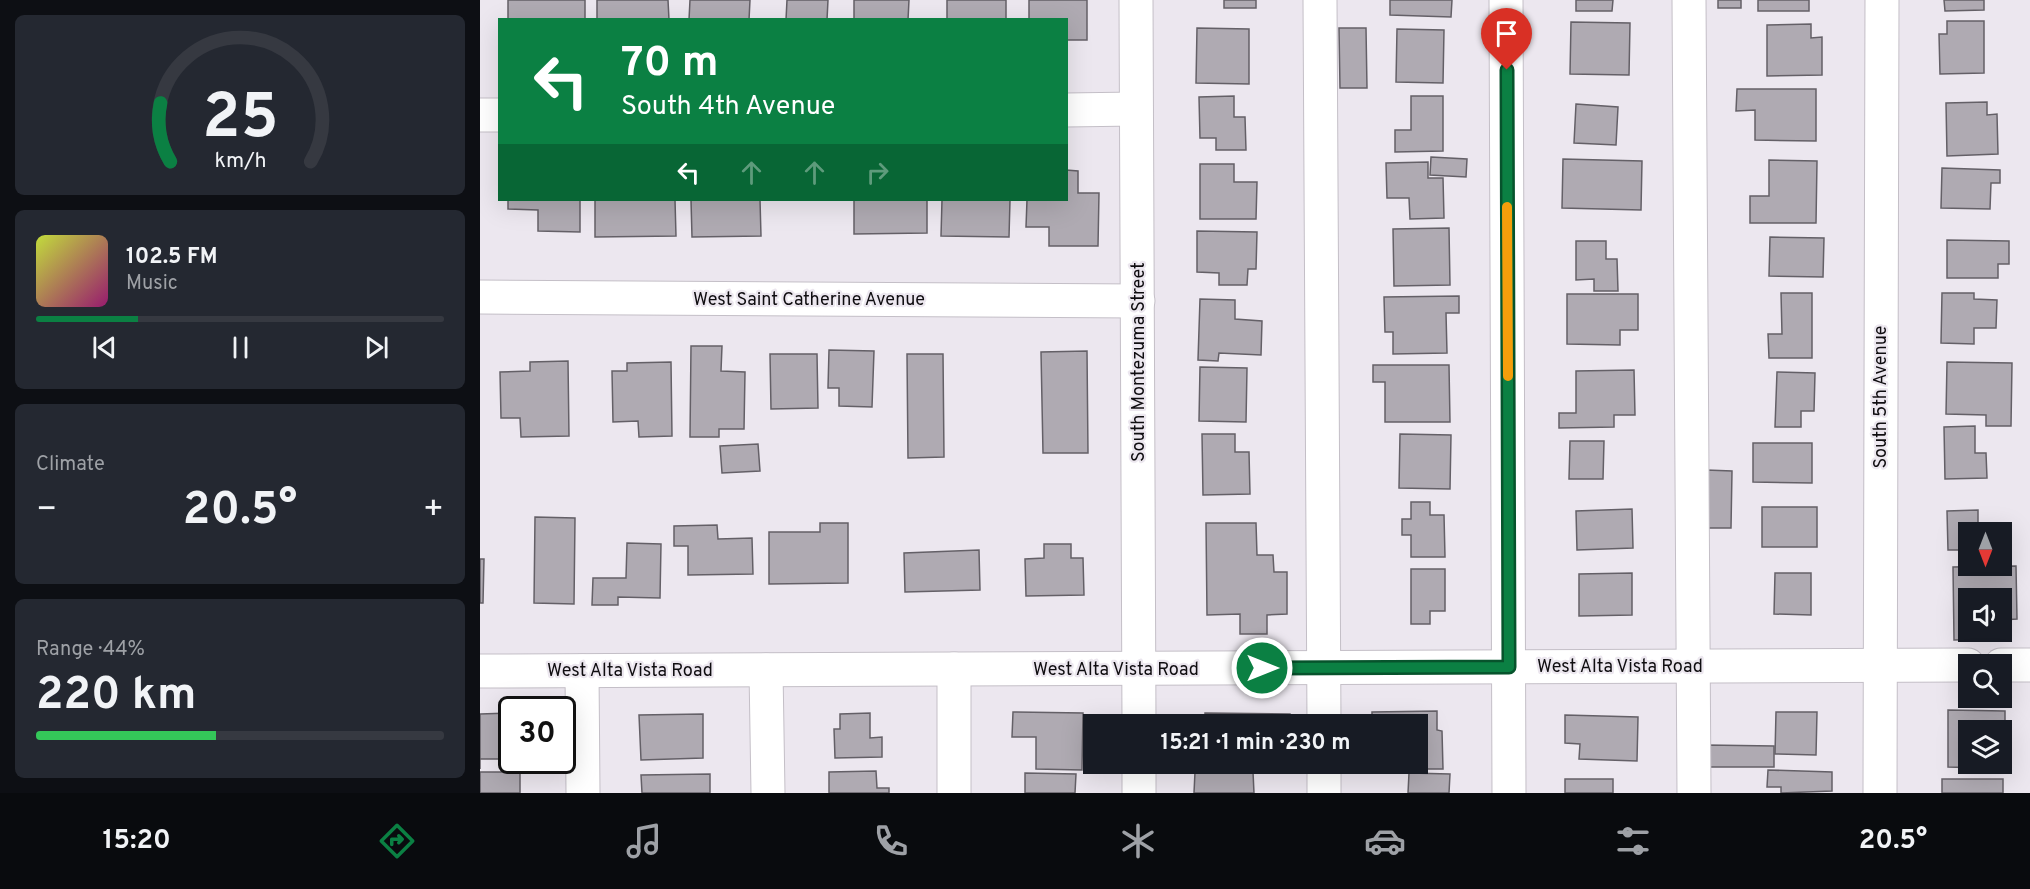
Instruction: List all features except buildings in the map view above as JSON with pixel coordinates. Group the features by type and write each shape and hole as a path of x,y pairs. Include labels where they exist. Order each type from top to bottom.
{"street":[{"name":"South Montezuma Street","path":"1136,0 1139,714"},
{"path":"1320,0 1324,714"},
{"path":"1506,0 1509,793"},
{"path":"1689,0 1694,793"},
{"name":"South 5th Avenue","path":"1880,793 1882,0"},
{"path":"1068,110 1136,109"},
{"path":"480,115 498,115"},
{"name":"West Saint Catherine Avenue","path":"480,297 1138,301"},
{"name":"West Alta Vista Road","path":"480,671 1958,665"},
{"path":"2012,665 2030,665"},
{"path":"954,669 954,793"},
{"path":"766,670 768,793"},
{"path":"582,671 583,793"},
{"path":"1139,774 1139,793"},
{"path":"1324,774 1324,793"}],"slow traffic":[{"path":"1507,207 1508,376"}],"route":[{"path":"1262,668 1509,667 1507,70"}]}
